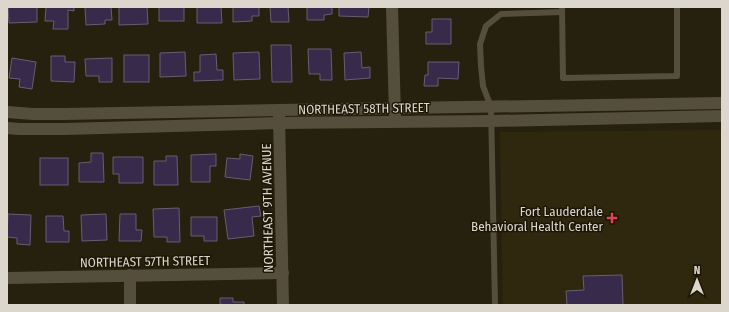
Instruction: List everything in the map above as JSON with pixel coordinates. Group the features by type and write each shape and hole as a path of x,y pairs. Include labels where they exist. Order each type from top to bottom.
{"street":[{"path":"392,7 395,122"},
{"name":"NORTHEAST 58TH STREET","path":"7,112 64,114 722,103"},
{"name":"NORTHEAST 9TH AVENUE","path":"279,110 283,305"},
{"name":"NORTHEAST 58TH STREET","path":"7,128 64,129 722,116"},
{"name":"NORTHEAST 57TH STREET","path":"7,278 283,273"},
{"path":"130,276 130,305"}],"lane":[{"path":"495,305 492,121 491,107 483,86 480,44 486,26 501,14 562,10 563,78 677,76 677,7"}],"shaded area":[{"name":"Fort Lauderdale Behavioral Health Center","path":"722,130 722,305 503,305 500,132"}],"building":[{"path":"8,7 37,7 37,22 9,23"},
{"path":"46,7 74,7 74,11 68,10 68,29 53,29 54,21 45,21"},
{"path":"85,7 111,7 112,20 105,20 105,24 86,25"},
{"path":"119,7 147,7 148,24 119,25"},
{"path":"159,7 184,7 184,21 159,21"},
{"path":"197,7 221,7 222,23 197,23"},
{"path":"233,7 259,7 259,16 252,16 252,21 233,22"},
{"path":"270,7 288,7 289,22 271,22"},
{"path":"307,7 332,7 332,14 324,15 324,20 307,20"},
{"path":"339,7 369,7 368,17 339,16"},
{"path":"432,19 451,19 451,44 426,44 426,32 432,32"},
{"path":"271,45 291,45 292,82 272,82"},
{"path":"308,49 331,49 332,80 320,80 320,74 309,74"},
{"path":"185,52 186,76 160,77 160,53"},
{"path":"259,52 260,79 234,80 233,53"},
{"path":"361,52 362,68 370,67 370,78 345,80 344,53"},
{"path":"216,54 217,70 223,70 223,80 194,81 194,72 200,72 200,55"},
{"path":"124,55 149,55 149,82 124,82"},
{"path":"51,56 65,56 65,62 75,62 74,82 51,81"},
{"path":"12,58 36,62 32,89 19,87 20,79 9,78"},
{"path":"112,58 112,82 99,82 99,76 86,76 85,59"},
{"path":"428,62 459,62 458,79 438,78 438,86 424,86 425,75 428,75"},
{"path":"91,153 103,153 104,182 79,182 79,163 91,162"},
{"path":"216,154 216,166 210,166 210,182 191,182 191,155"},
{"path":"240,154 253,156 250,180 225,177 227,158 240,159"},
{"path":"166,156 177,156 178,185 154,185 154,161 166,161"},
{"path":"113,157 143,157 143,183 119,183 119,174 113,174"},
{"path":"40,158 68,158 68,185 40,185"},
{"path":"259,206 261,216 252,217 254,236 228,239 224,210"},
{"path":"179,208 180,242 167,242 167,237 154,237 153,209"},
{"path":"8,214 31,215 30,245 17,244 17,238 7,237"},
{"path":"106,214 107,240 82,241 81,215"},
{"path":"120,214 136,214 136,230 142,230 141,241 119,241"},
{"path":"46,216 63,216 64,231 69,231 69,242 46,242"},
{"path":"191,217 217,217 217,241 204,241 204,236 191,236"},
{"path":"622,275 623,305 567,305 566,291 584,290 583,276"},
{"path":"220,298 233,298 233,302 244,302 244,305 220,305"}],"place":[{"name":"Fort Lauderdale Behavioral Health Center","path":"612,218"}]}
